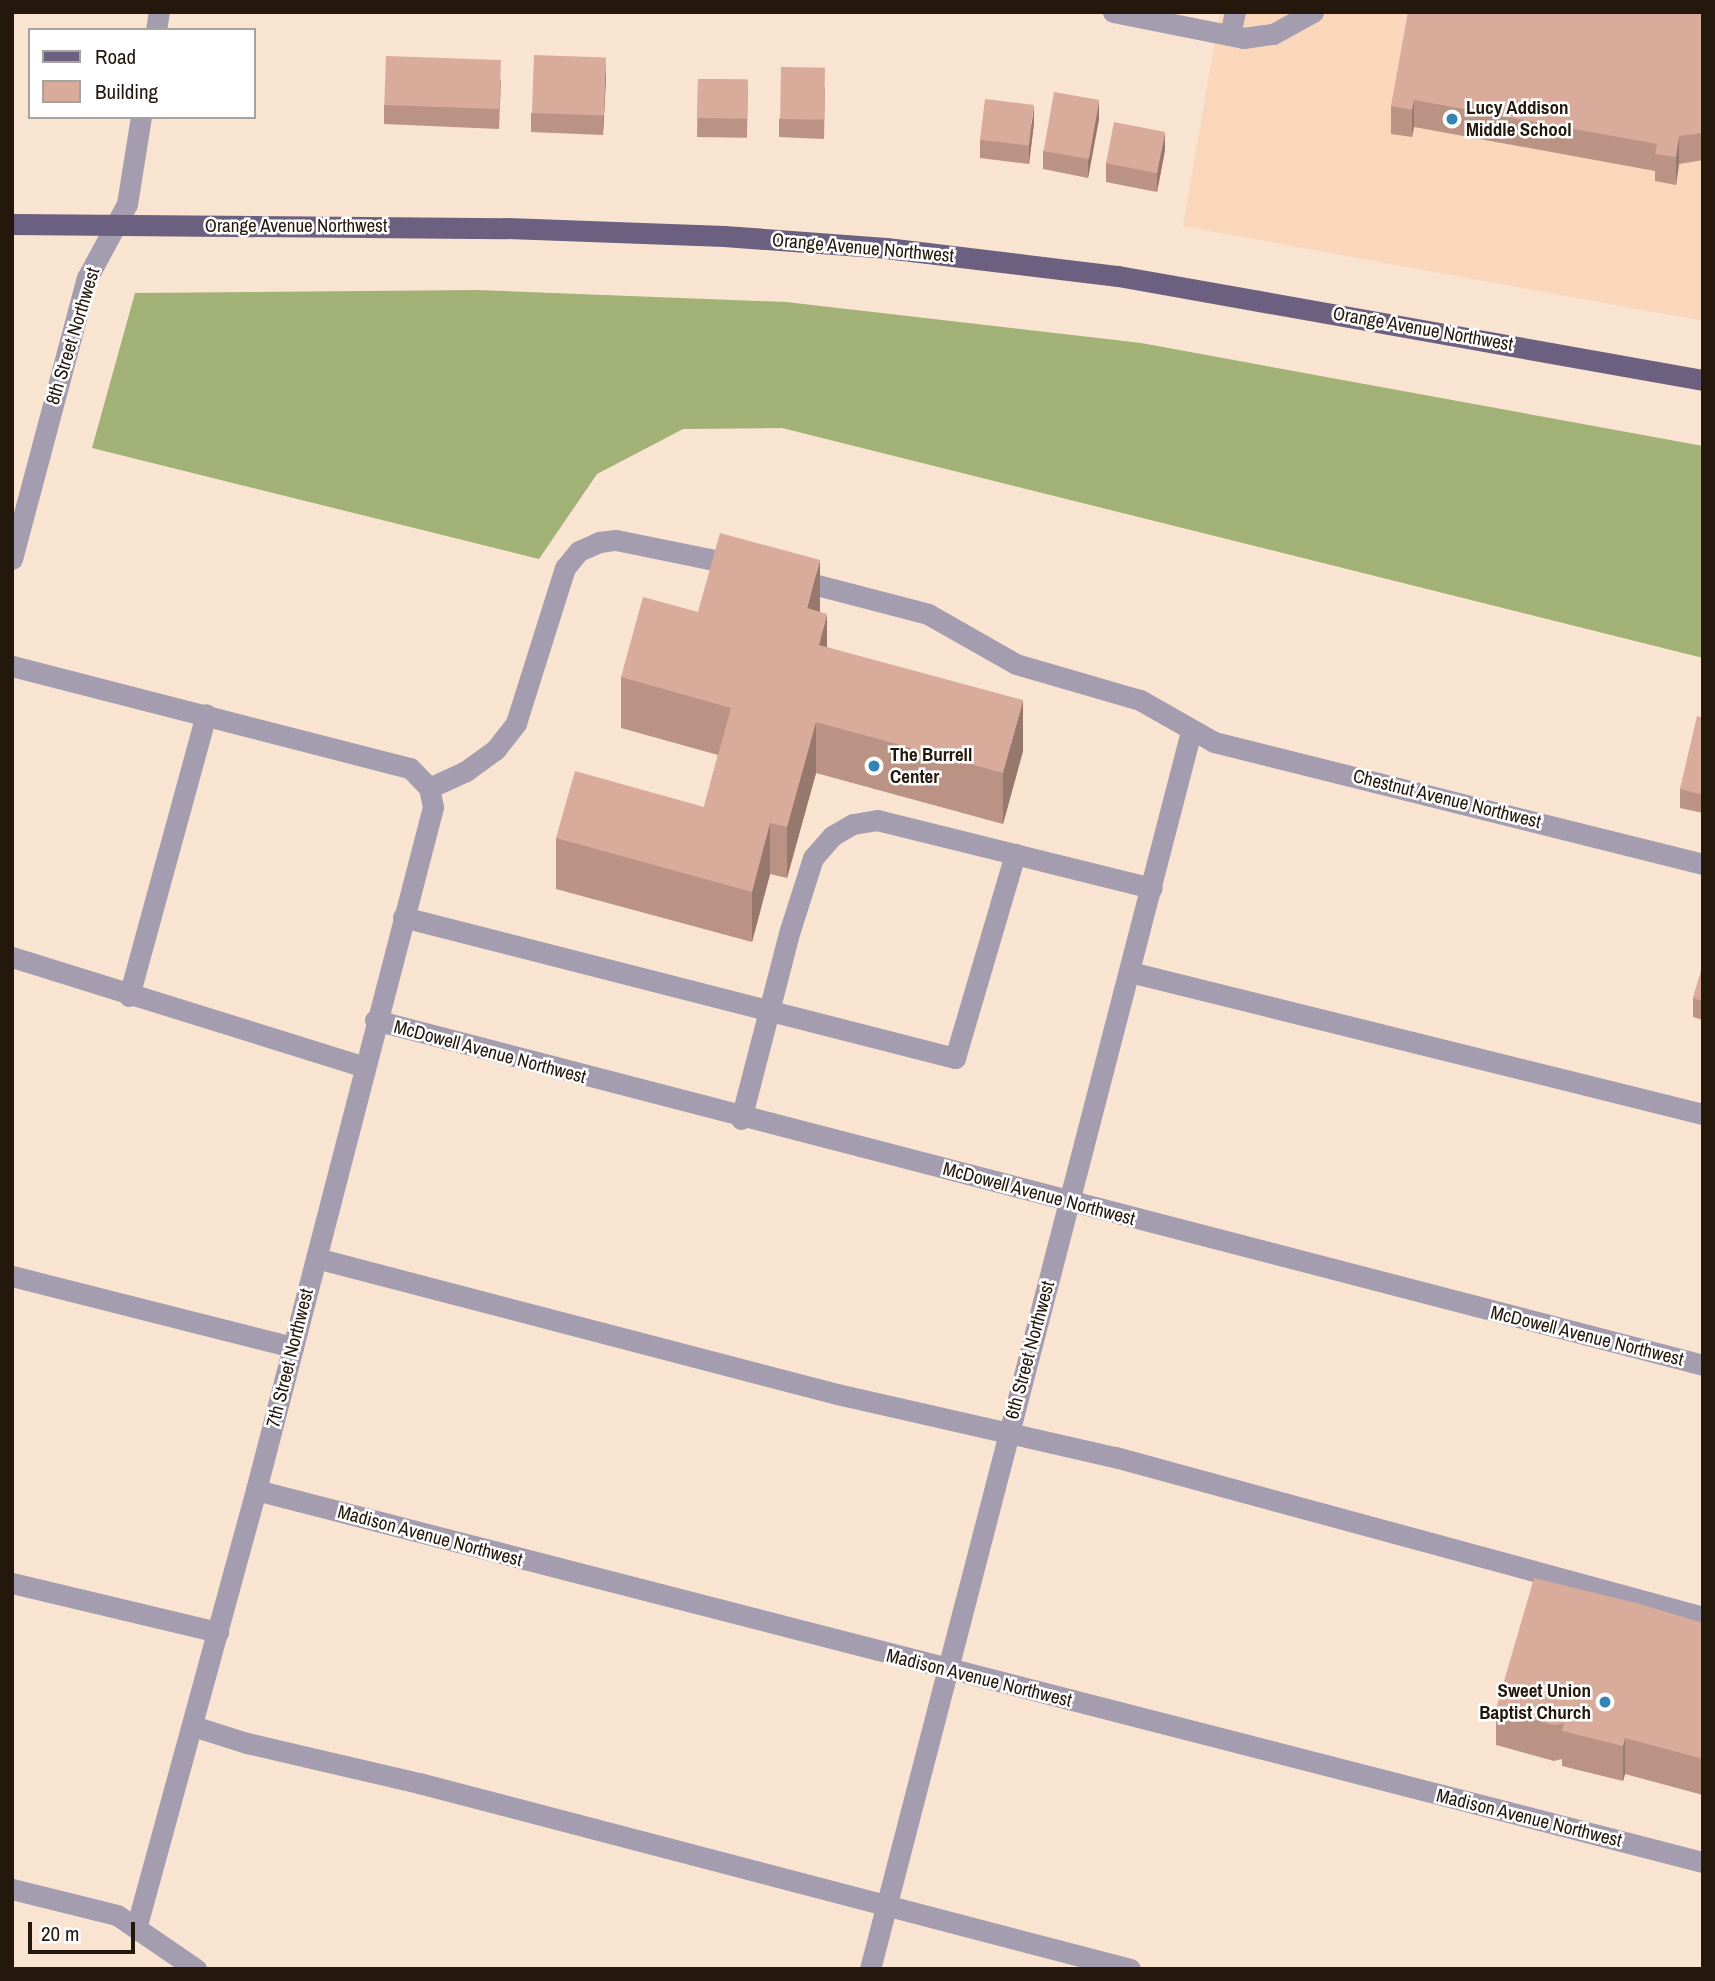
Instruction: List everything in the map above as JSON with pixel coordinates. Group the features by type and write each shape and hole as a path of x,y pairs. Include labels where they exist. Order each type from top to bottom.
{"main road":[{"name":"Orange Avenue Northwest","path":"12,224 505,228 724,236 886,248 1118,276 1703,380"}],"street":[{"path":"1113,12 1230,35 1273,34 1312,12"},
{"path":"1230,35 1235,12"},
{"name":"8th Street Northwest","path":"12,559 88,278 127,204 141,119"},
{"name":"Chestnut Avenue Northwest","path":"429,788 466,771 496,749 516,723 565,568 579,551 599,542 616,540 762,571 928,614 1016,664 1140,700 1191,732 1214,742 1703,864"},
{"path":"12,666 410,768 429,788"},
{"path":"129,996 206,714"},
{"name":"6th Street Northwest","path":"870,1969 1191,732"},
{"name":"7th Street Northwest","path":"137,1926 256,1490 363,1066 433,807 429,788"},
{"path":"741,1119 813,858 832,836 853,824 877,820 1152,888"},
{"path":"403,917 955,1058 1015,854"},
{"path":"12,957 129,996 363,1066"},
{"path":"1130,972 1703,1114"},
{"name":"McDowell Avenue Northwest","path":"375,1020 741,1119 1703,1365"},
{"path":"316,1258 837,1394 1115,1457 1703,1617"},
{"path":"12,1276 293,1348"},
{"name":"Madison Avenue Northwest","path":"256,1490 1703,1862"},
{"path":"12,1583 218,1632"},
{"path":"193,1726 1130,1969"},
{"path":"12,1889 117,1915 137,1926 196,1969"}],"shaded area":[{"name":"Lucy Addison Middle School","path":"1220,12 1703,12 1703,321 1183,226"}],"green space":[{"path":"477,290 786,302 1141,343 1703,446 1703,658 782,428 683,429 597,474 539,559 92,448 135,293"}],"building":[{"name":"Lucy Addison Middle School","path":"1408,12 1703,12 1703,133 1679,136 1676,157 1655,154 1657,144 1414,100 1412,110 1391,106"},
{"path":"534,55 606,58 604,115 532,113"},
{"path":"386,56 501,60 499,109 384,105"},
{"path":"781,67 825,68 824,120 780,119"},
{"path":"698,79 748,80 747,119 697,118"},
{"path":"1054,92 1099,100 1089,159 1044,151"},
{"path":"985,99 1034,105 1029,146 980,140"},
{"path":"1114,122 1165,132 1157,173 1106,163"},
{"path":"720,533 820,560 807,608 827,614 819,645 1023,700 1003,773 816,722 787,827 770,823 752,892 556,838 575,771 704,807 731,708 621,677 643,597 698,612"},
{"path":"1697,716 1703,718 1703,795 1680,789"},
{"path":"1703,965 1703,1001 1693,998"},
{"name":"Sweet Union Baptist Church","path":"1534,1578 1640,1604 1703,1623 1703,1759 1625,1738 1623,1746 1562,1731 1564,1723 1554,1725 1496,1709"}],"place":[{"name":"Lucy Addison Middle School","path":"1452,119"},
{"name":"The Burrell Center","path":"874,766"},
{"name":"Sweet Union Baptist Church","path":"1605,1702"}]}
